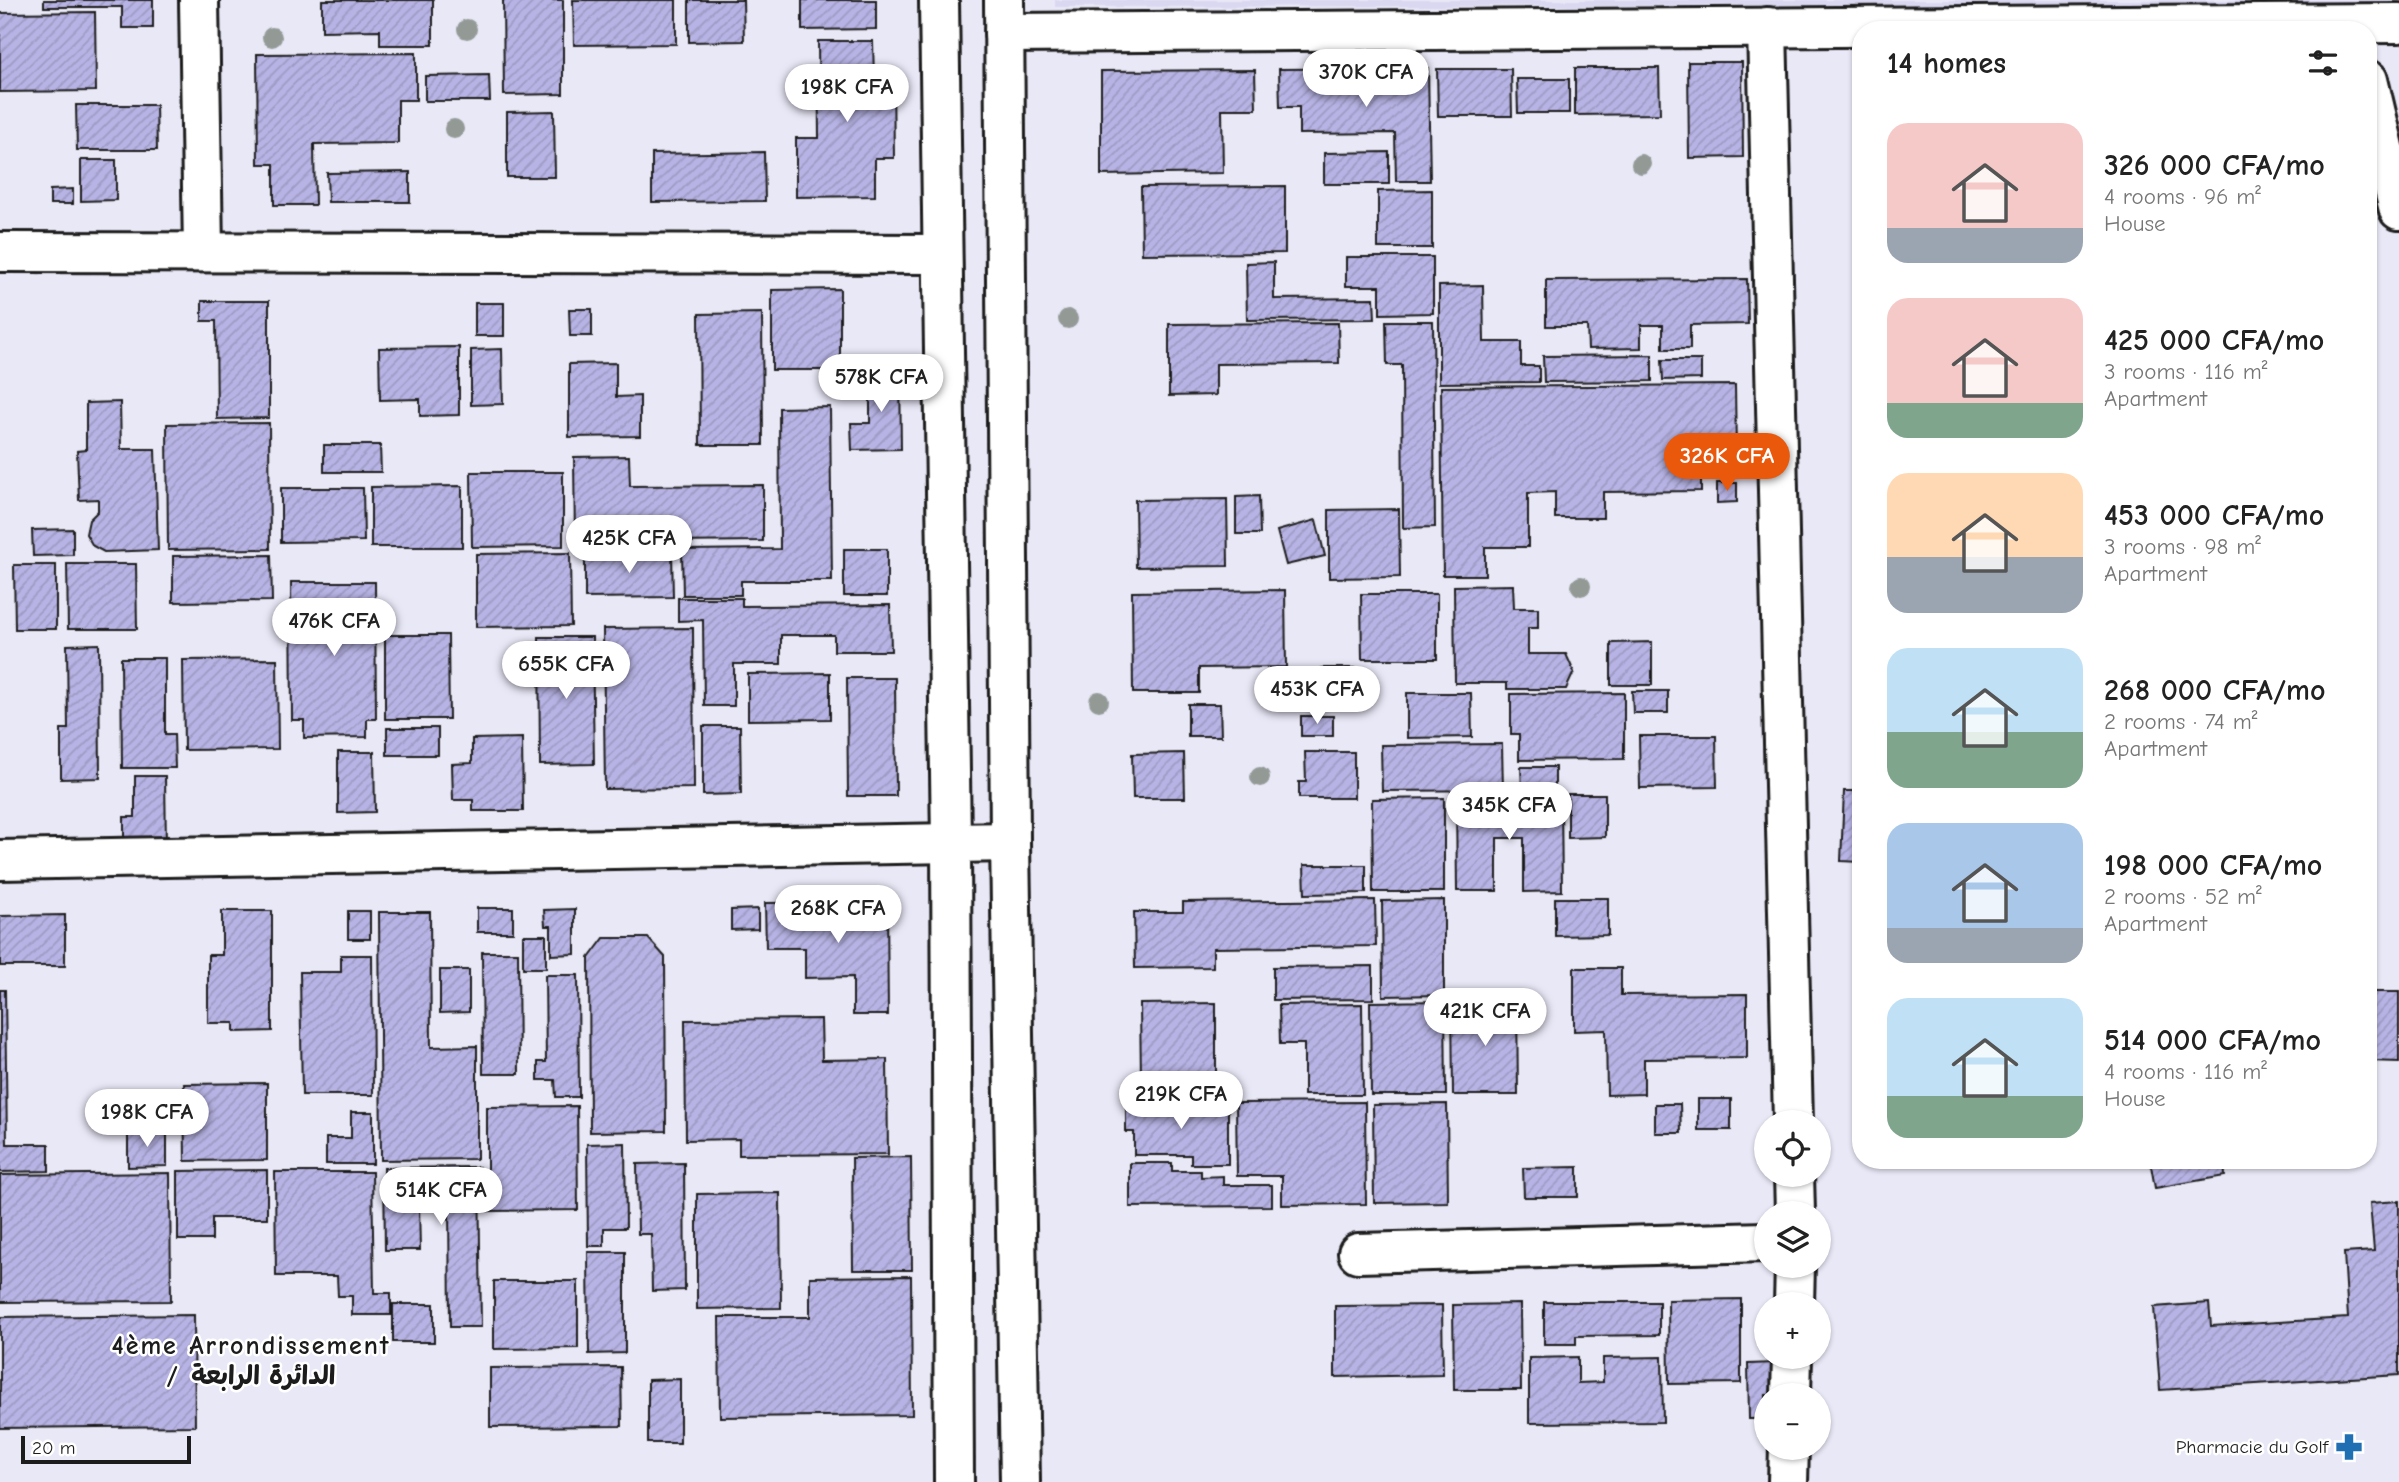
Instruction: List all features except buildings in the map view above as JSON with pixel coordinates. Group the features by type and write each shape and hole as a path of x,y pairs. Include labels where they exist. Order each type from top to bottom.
{"street":[{"path":"200,0 203,251"},
{"path":"939,0 951,842 954,1482"},
{"path":"1020,1482 1010,842 1004,16 1852,27"},
{"path":"2377,25 2399,23"},
{"path":"1767,27 1793,1110"},
{"path":"2377,118 2399,210"},
{"path":"0,252 943,254"},
{"path":"0,860 1010,842"},
{"path":"1357,1253 1754,1242"},
{"path":"1788,1482 1789,1460"}],"shaded area":[{"path":"1055,0 2399,0 2399,4 1055,7"}],"place":[{"name":"Pharmacie du Golf","path":"2349,1447"}],"district":[{"name":"4ème Arrondissement / الدائرة الرابعة","path":"251,1361"}]}
